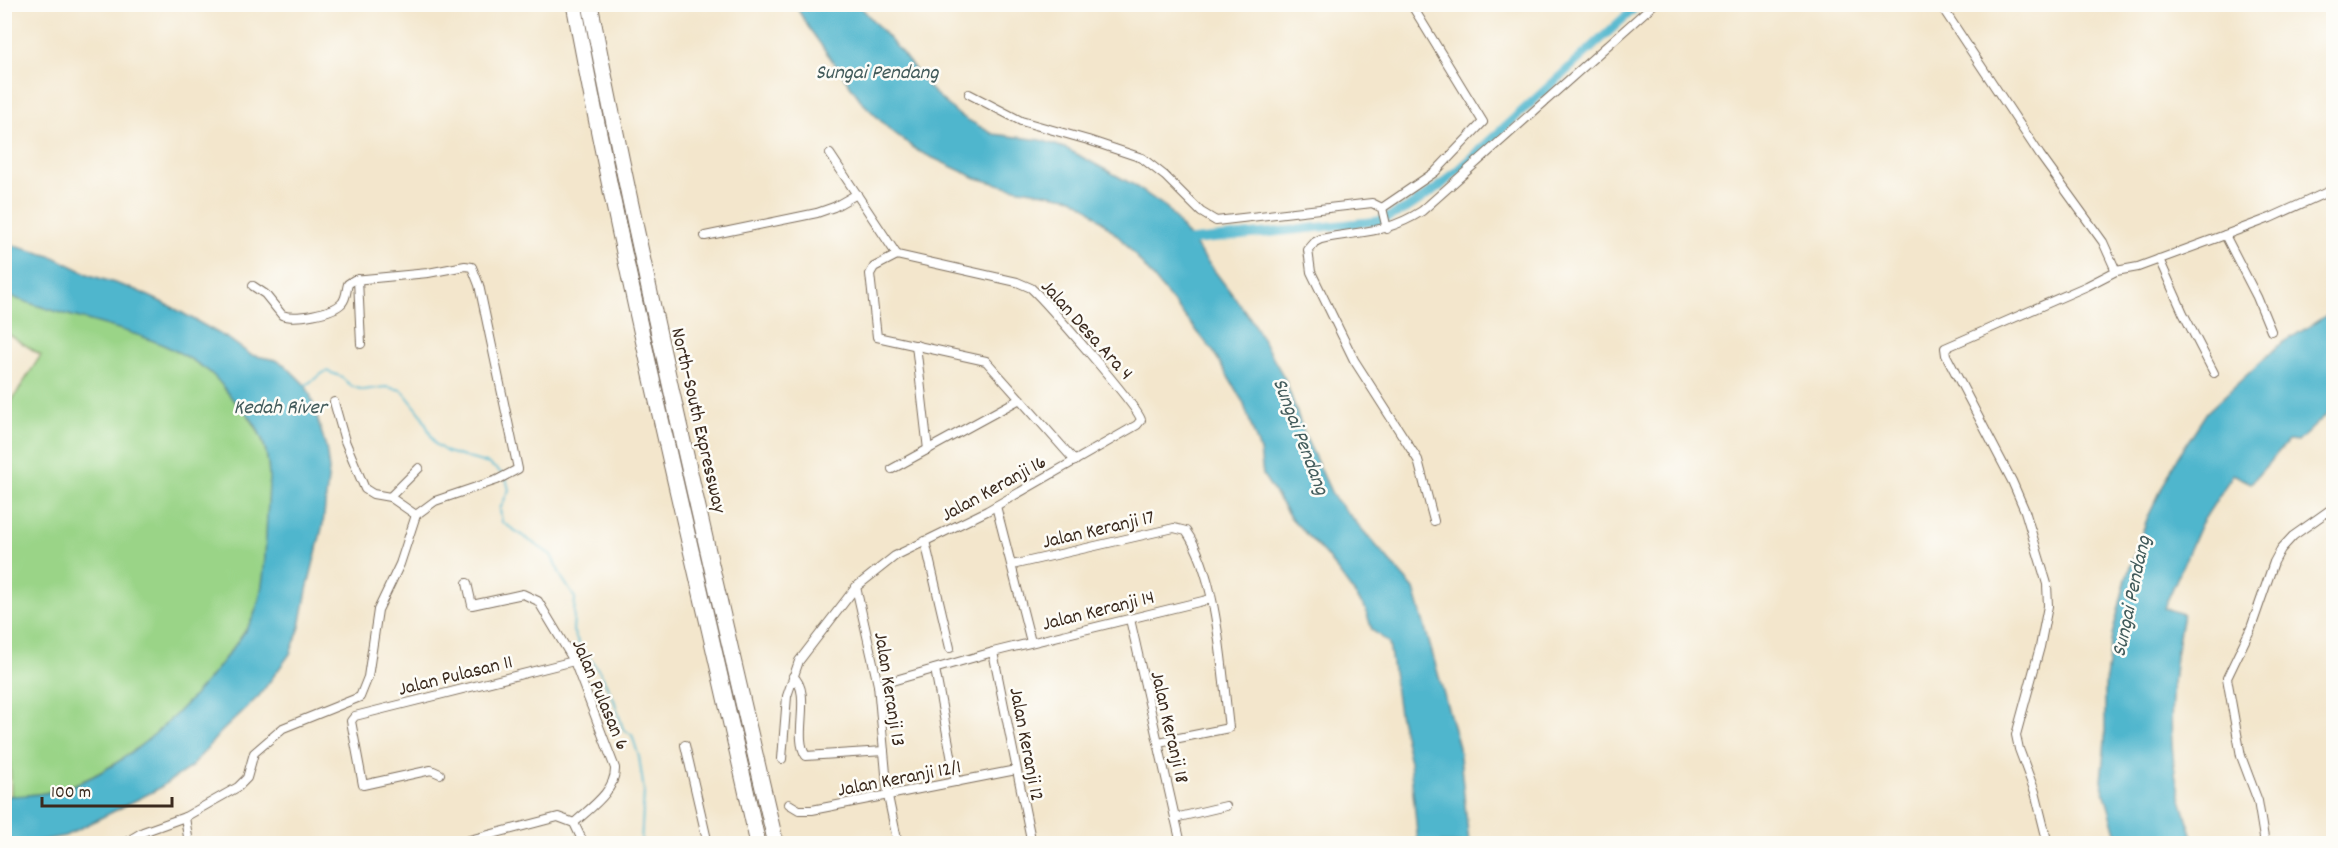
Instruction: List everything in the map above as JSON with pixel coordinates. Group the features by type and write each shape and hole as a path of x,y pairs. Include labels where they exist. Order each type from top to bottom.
{"highway":[{"name":"North–South Expressway","path":"574,4 648,362 758,843"},
{"name":"North–South Expressway","path":"590,4 609,109 661,345 776,843"}],"street":[{"path":"1382,209 1435,172 1483,122 1411,4"},
{"path":"1434,521 1418,460 1354,360 1315,281 1308,256 1311,245 1321,239 1386,225 1414,216 1435,201 1654,4"},
{"path":"1940,4 2040,155 2103,242 2115,271"},
{"path":"969,94 1021,121 1142,158 1165,176 1201,212 1216,221 1310,212 1365,203 1377,204 1382,209 1386,225"},
{"path":"830,154 897,255 874,267 870,274 877,337 986,361 1075,461"},
{"path":"2048,843 2035,792 2016,735 2048,606 2047,584 2019,497 1946,355 1945,348 2069,294 2115,271 2138,267 2270,218 2334,189"},
{"path":"705,236 817,213 834,207 857,194"},
{"path":"2224,235 2257,297 2271,332"},
{"name":"Jalan Desa Ara 4","path":"897,255 1017,282 1030,288 1140,414"},
{"path":"2159,259 2183,313 2214,373"},
{"path":"123,843 143,832 184,817 243,783 247,778 254,753 276,732 304,718 356,699 363,693 368,677 378,610 400,564 416,515 435,501 516,471 518,464 474,269 468,266 428,273 358,279 348,284 345,297 335,308 292,317 282,315 266,294 253,286"},
{"path":"358,279 361,344"},
{"path":"916,345 928,450"},
{"path":"892,469 1020,399"},
{"path":"334,402 342,434 363,485 373,494 390,497 416,515"},
{"name":"Jalan Keranji 16","path":"782,759 786,703 799,661 856,587 888,561 996,506 1137,424 1141,420 1140,414"},
{"path":"390,497 419,468"},
{"path":"996,506 1031,642"},
{"path":"2265,843 2258,801 2241,756 2227,678 2251,628 2281,549 2293,536 2334,507"},
{"name":"Jalan Keranji 17","path":"1012,565 1174,528 1183,528 1189,534 1201,561 1211,599"},
{"path":"925,541 950,648"},
{"name":"Jalan Pulasan 6","path":"467,583 472,605 523,594 532,596 538,601 574,661 615,768 615,776 610,788 574,823"},
{"name":"Jalan Keranji 13","path":"856,587 878,685 888,796 898,843"},
{"path":"1159,742 1229,728 1218,636 1211,599"},
{"name":"Jalan Keranji 14","path":"878,685 1031,642 1211,599"},
{"name":"Jalan Keranji 18","path":"1130,619 1181,843"},
{"name":"Jalan Keranji 12","path":"993,652 1032,843"},
{"name":"Jalan Pulasan 11","path":"440,774 431,770 363,785 351,726 355,716 574,661"},
{"path":"935,669 956,782"},
{"path":"793,676 797,679 801,690 801,745 806,756 885,751"},
{"path":"685,745 708,843"},
{"name":"Jalan Keranji 12/1","path":"789,804 799,810 812,810 1016,770"},
{"path":"1175,818 1226,806"},
{"path":"184,817 189,843"},
{"path":"454,843 558,818 574,823 584,843"}],"green space":[{"path":"5,294 135,334 185,356 208,371 246,412 257,430 266,454 269,479 264,568 258,605 244,633 206,682 159,730 132,752 104,770 74,784 43,793 11,796 10,757 5,731 4,413 41,355 5,332"}],"water":[{"name":"Sungai Pendang","path":"795,5 859,5 930,89 959,115 993,134 1041,140 1067,149 1132,184 1167,208 1250,318 1285,379 1305,436 1333,496 1414,589 1459,747 1469,843 1418,843 1410,762 1399,713 1389,643 1372,630 1365,608 1326,555 1290,517 1263,475 1260,451 1243,402 1213,351 1125,243 1089,209 1073,198 1009,187 976,178 918,151 888,128 862,102"},
{"name":"Kedah River","path":"4,243 54,257 90,275 136,290 170,306 230,340 251,355 276,360 285,365 305,385 310,394 326,447 329,470 323,524 300,627 290,654 259,696 220,733 191,767 156,790 65,836 28,843 5,843 5,796 34,795 63,789 110,767 132,752 174,717 193,697 245,631 258,603 263,579 269,478 266,453 257,429 250,417 211,373 184,355 135,334 30,304 5,294"},
{"name":"Sungai Pendang","path":"2333,311 2333,408 2298,442 2288,441 2251,483 2233,474 2201,524 2164,608 2183,614 2176,653 2171,732 2176,781 2195,843 2119,843 2101,781 2105,740 2105,686 2112,635 2126,579 2147,519 2175,461 2207,412 2278,346"}],"waterway":[{"path":"1179,242 1379,221 1406,209 1440,186 1639,4"},
{"path":"303,387 326,371 340,376 351,386 363,390 386,387 402,390 421,414 435,444 447,452 489,464 503,474"},
{"path":"506,478 509,490 500,509 502,522 551,555 575,598 573,631 579,644 600,672 614,700 623,729 632,735 639,757 644,791 641,844"}]}
